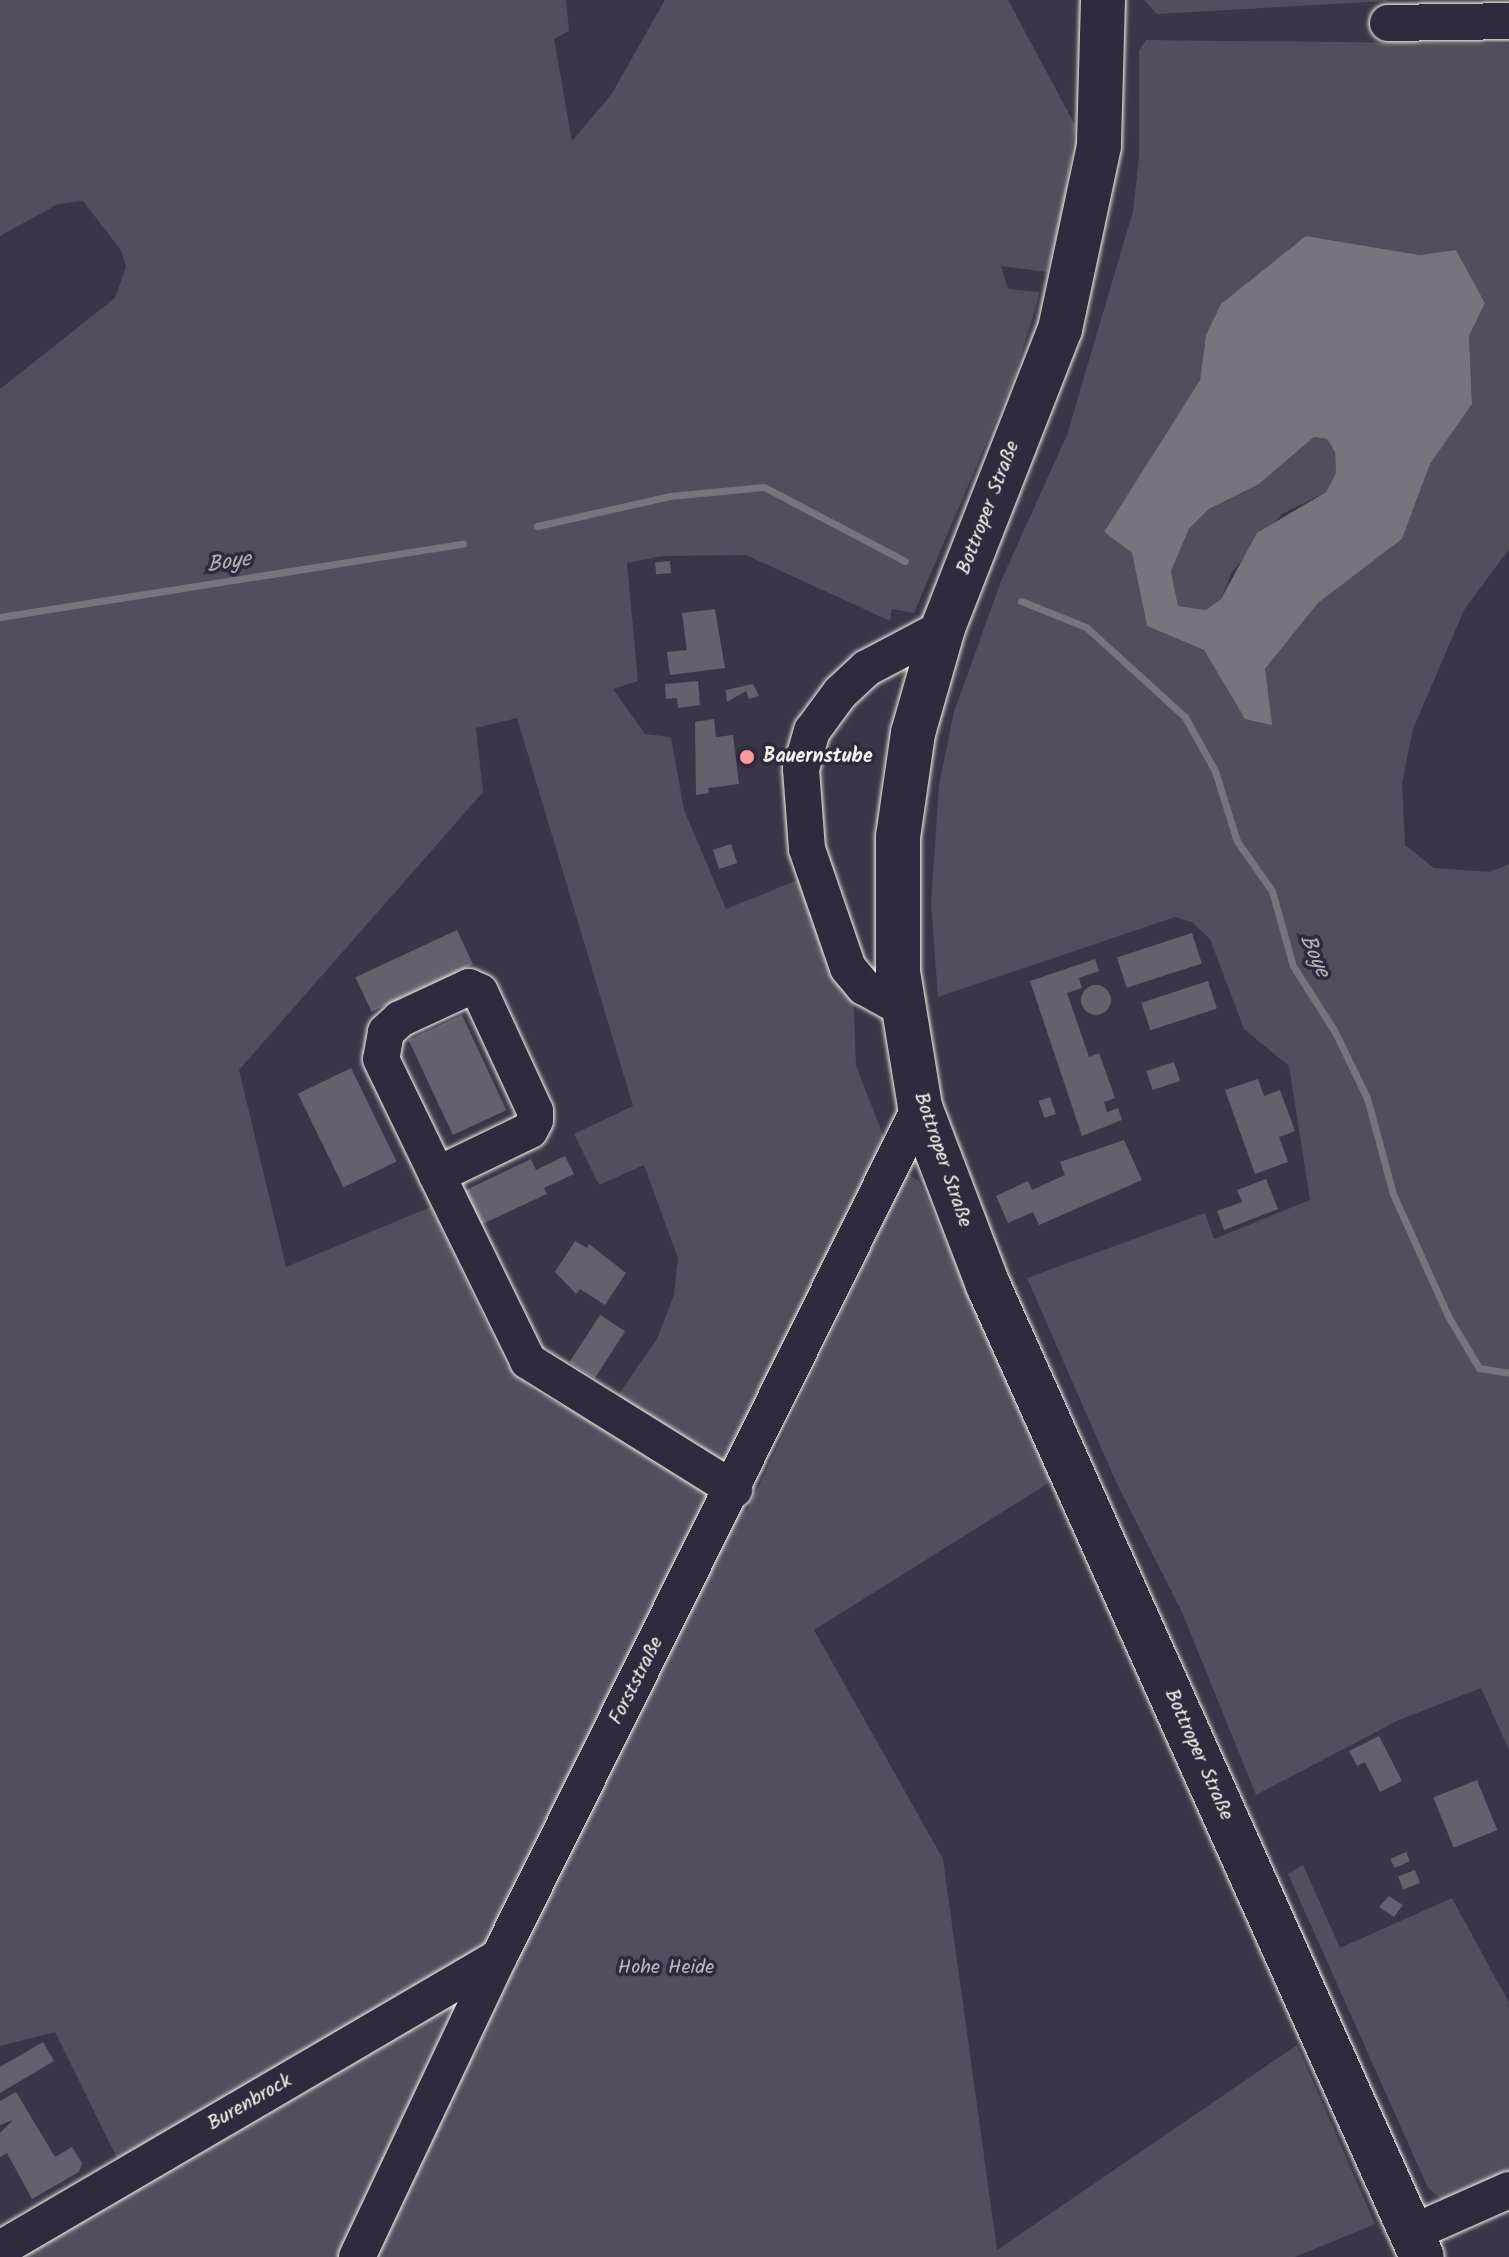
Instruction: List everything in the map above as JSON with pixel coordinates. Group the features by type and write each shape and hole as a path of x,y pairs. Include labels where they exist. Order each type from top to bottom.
{"main road":[{"name":"Bottroper Straße","path":"1103,0 1099,146 1060,329 943,628 913,733 898,837 898,972 920,1107 988,1285 1417,2245"}],"street":[{"path":"1388,23 1509,21"},
{"path":"904,1009 864,987 848,968 807,849 801,769 812,731 840,693 867,668 943,628"},
{"path":"437,1175 530,1130 535,1120 535,1111 480,992 469,987 400,1019 381,1043 381,1059 437,1175 528,1361 734,1489"},
{"name":"Forststraße","path":"357,2257 499,1957 734,1489 920,1107"},
{"name":"Burenbrock","path":"0,2249 499,1957"},
{"path":"1417,2245 1509,2190"}],"green space":[{"name":"Hohe Heide","path":"0,0 566,0 569,31 554,39 572,141 611,95 665,0 1008,0 1075,125 1064,206 1047,272 1001,266 1008,289 1039,292 1037,303 1014,377 914,613 892,609 890,621 746,555 662,556 627,563 638,681 613,689 645,734 671,737 684,810 726,909 798,880 853,984 856,1066 885,1140 716,1488 747,1511 907,1174 919,1181 1052,1481 814,1630 943,1859 997,2250 1297,2045 1375,2224 1295,2257 0,2257 119,2162 55,2032 0,2046 0,389 115,298 126,267 121,250 83,201 58,204 0,236","holes":["517,718 633,1106 574,1134 599,1185 644,1165 678,1258 674,1295 657,1339 614,1401 652,1453 534,1391 506,1365 431,1207 286,1267 239,1070 483,792 476,728"]},
{"path":"1144,0 1387,0 1387,1 1157,14"},
{"path":"1146,40 1509,44 1509,549 1464,610 1413,729 1402,783 1405,845 1434,868 1490,872 1509,864 1509,1750 1481,1688 1399,1720 1256,1795 1182,1612 1117,1484 1027,1278 1205,1213 1214,1239 1310,1200 1289,1066 1244,1029 1210,939 1192,922 1175,917 938,997 931,904 939,785 954,712 1001,581 1067,435 1133,211 1139,158 1139,51","holes":["1306,236 1420,255 1456,250 1485,303 1469,336 1472,404 1430,464 1402,539 1318,603 1265,669 1245,719 1204,650 1147,626 1132,553 1104,532 1200,380 1206,335"]},
{"path":"1314,437 1327,439 1335,452 1336,473 1326,492 1282,514 1232,572 1221,599 1206,610 1178,606 1171,571 1189,529 1209,509 1259,484"},
{"path":"1303,1865 1340,1948 1452,1898 1509,2003 1509,2177 1444,2202 1428,2188 1288,1874"},
{"path":"1277,1874 1422,2200 1411,2190 1276,1891"}],"shaded area":[{"path":"1306,236 1420,255 1456,250 1485,303 1469,336 1472,404 1430,464 1402,539 1318,603 1265,669 1272,725 1245,719 1204,650 1147,626 1132,553 1104,532 1200,380 1206,335 1221,304","holes":["1314,437 1327,439 1335,452 1336,473 1326,492 1257,533 1221,599 1206,610 1178,606 1171,571 1189,529 1209,509 1259,484"]}],"building":[{"path":"670,561 671,573 656,574 655,562"},
{"path":"715,609 725,668 670,675 667,652 687,650 682,613"},
{"path":"698,681 700,705 678,708 677,698 666,699 665,684"},
{"path":"753,684 759,696 749,699 746,691 727,702 726,690"},
{"path":"714,719 716,737 733,735 739,784 708,788 709,793 696,795 695,722"},
{"path":"731,844 737,863 719,869 713,850"},
{"path":"457,930 473,964 372,1012 355,977"},
{"path":"1192,933 1202,963 1127,988 1117,957"},
{"path":"1095,959 1099,971 1079,978 1082,988 1067,993 1089,1057 1099,1053 1115,1098 1104,1102 1107,1112 1118,1108 1122,1120 1082,1136 1030,981"},
{"path":"1208,981 1217,1009 1150,1030 1141,1003"},
{"path":"1096,985 1107,989 1111,1000 1107,1011 1096,1015 1085,1011 1081,1000 1085,989"},
{"path":"462,1015 506,1110 453,1135 409,1040"},
{"path":"1174,1062 1180,1081 1153,1090 1146,1071"},
{"path":"351,1068 397,1161 344,1187 298,1094"},
{"path":"1258,1079 1264,1096 1280,1090 1295,1131 1279,1137 1288,1162 1255,1174 1225,1090"},
{"path":"1050,1097 1056,1114 1045,1118 1039,1101"},
{"path":"1124,1140 1142,1180 1039,1225 1033,1212 1008,1223 996,1196 1028,1181 1032,1190 1065,1175 1060,1162"},
{"path":"565,1156 574,1174 544,1188 547,1194 478,1226 462,1192 531,1159 536,1170"},
{"path":"1266,1179 1278,1209 1224,1230 1217,1211 1242,1202 1237,1190"},
{"path":"575,1241 587,1248 589,1244 626,1273 605,1305 580,1289 576,1294 555,1272"},
{"path":"600,1315 625,1331 595,1378 570,1362"},
{"path":"1379,1736 1402,1781 1380,1792 1365,1762 1357,1766 1349,1751"},
{"path":"1477,1780 1497,1830 1454,1848 1433,1798"},
{"path":"1406,1852 1410,1861 1395,1868 1390,1859"},
{"path":"1415,1870 1420,1883 1403,1890 1398,1876"},
{"path":"1389,1896 1403,1905 1394,1917 1379,1907"},
{"path":"43,2042 54,2061 0,2093 0,2067"},
{"path":"16,2092 55,2157 72,2147 82,2163 79,2172 32,2199 7,2153 0,2157 0,2133 13,2120 0,2125 0,2101"}],"waterway":[{"name":"Boye","path":"537,526 670,496 764,487 905,561"},
{"name":"Boye","path":"0,617 463,544"},
{"name":"Boye","path":"1021,601 1086,627 1185,717 1215,771 1237,841 1272,891 1293,966 1334,1030 1367,1098 1393,1194 1448,1316 1479,1368 1509,1373"}],"place":[{"name":"Bauernstube","path":"747,757"}]}
